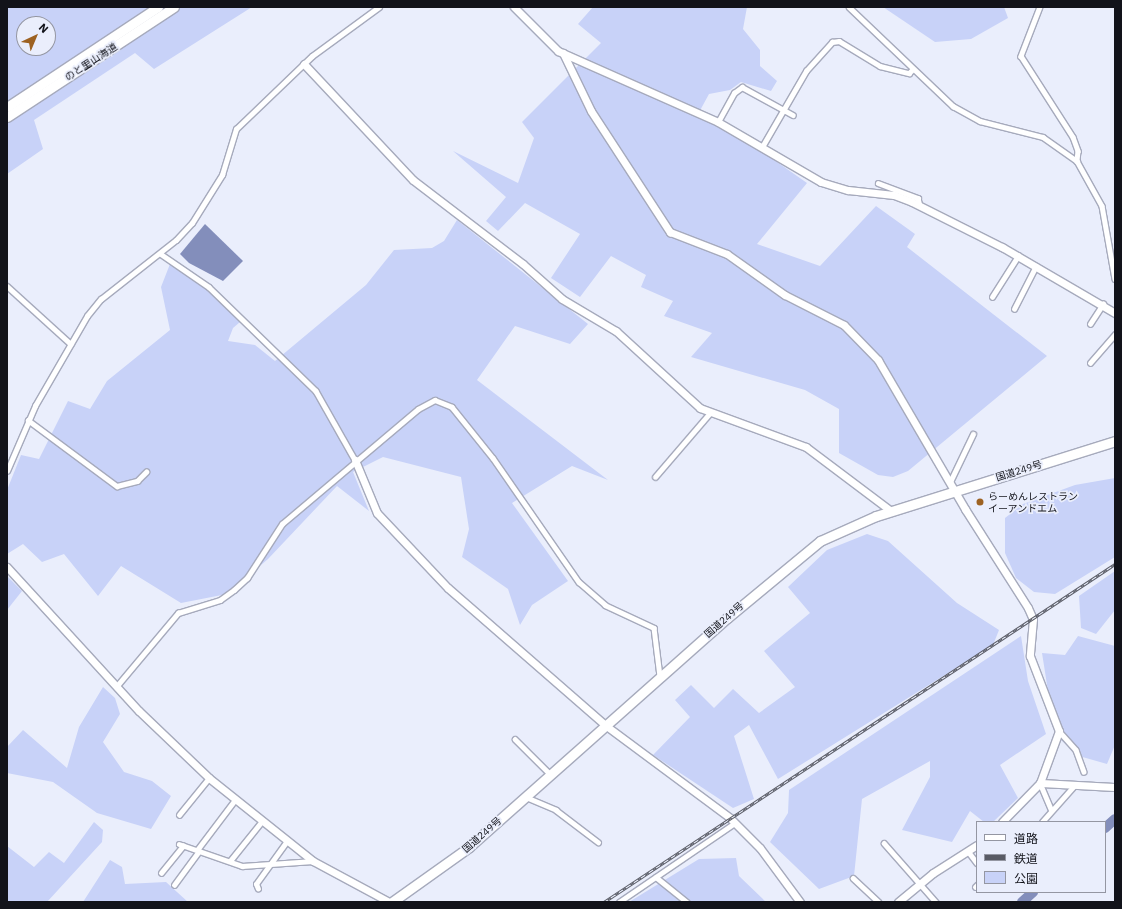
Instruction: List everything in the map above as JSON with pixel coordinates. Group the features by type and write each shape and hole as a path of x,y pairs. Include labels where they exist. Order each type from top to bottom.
{"highway":[{"name":"のと里山海道","path":"7,107 158,7"},
{"name":"のと里山海道","path":"7,117 174,7"},
{"name":"国道249号","path":"390,902 451,862 526,797 604,725 802,553 849,526 1115,441"}],"street":[{"path":"7,471 28,420 71,344 101,299 161,254 192,223 218,181 236,129 304,64 379,7"},
{"path":"514,7 563,53 718,122 821,182 848,190 894,195 920,206 1018,256 1103,304 1115,313"},
{"path":"849,7 912,70 966,114 1043,137 1077,161 1102,206 1115,279"},
{"path":"1040,7 1021,56 1073,137 1078,151 1077,161"},
{"path":"762,147 806,71 832,42 839,41 880,66 909,73 912,70"},
{"path":"563,53 591,111 664,225 680,237 727,254 785,295 844,325 878,360 955,491 1028,608 1032,619 1030,656 1058,731 1076,750 1084,772"},
{"path":"304,64 413,180 523,264 562,299 616,331 710,414 806,447 891,512"},
{"path":"718,122 734,93 742,87 793,114"},
{"path":"878,183 918,198 920,206"},
{"path":"161,254 214,292 316,390 356,460 377,513 392,532 448,588 604,725 735,823 760,848 800,902"},
{"path":"992,297 1018,256"},
{"path":"1014,309 1036,266"},
{"path":"7,286 71,344"},
{"path":"1090,324 1103,304"},
{"path":"1090,363 1115,334"},
{"path":"116,687 178,613 220,600 247,578 282,524 356,460 427,403 435,400 448,403 493,458 578,582 605,605 654,628 661,677"},
{"path":"655,477 710,414"},
{"path":"28,420 117,486 137,481 146,472"},
{"path":"950,482 973,434"},
{"path":"7,567 116,687 209,778 313,861 390,902"},
{"path":"1003,821 1040,784 1058,731"},
{"path":"515,739 551,774"},
{"path":"179,815 209,778"},
{"path":"1040,784 1115,787"},
{"path":"1040,784 1051,809"},
{"path":"1043,821 1051,809 1074,786"},
{"path":"526,797 556,810 598,842"},
{"path":"174,885 235,800"},
{"path":"230,861 262,821"},
{"path":"619,902 735,823"},
{"path":"258,889 256,884 287,841"},
{"path":"884,843 921,882 936,902"},
{"path":"161,873 181,845 242,866 268,866 313,861"},
{"path":"898,902 921,882 976,846"},
{"path":"968,851 976,862"},
{"path":"656,877 687,902"},
{"path":"853,878 879,902"}],"green space":[{"path":"7,7 252,7 154,69 135,53 34,120 43,149 7,174"},
{"path":"593,7 747,7 743,29 760,50 760,66 777,81 771,91 741,82 730,90 709,94 697,116 740,136 807,183 757,244 820,266 876,206 915,234 907,247 1047,356 908,471 893,477 878,475 839,453 839,409 805,390 691,357 712,333 664,316 673,301 641,287 646,275 611,256 580,297 551,278 580,234 525,203 498,231 486,221 506,197 453,151 518,183 534,138 522,122 601,43 578,24"},
{"path":"883,7 1004,7 1008,18 971,39 935,42"},
{"path":"457,220 588,324 570,344 515,326 477,380 608,480 572,466 512,503 568,581 532,605 520,625 508,589 462,557 469,529 461,477 383,457 353,472 369,511 337,486 268,559 227,594 181,603 121,566 98,596 64,554 42,562 23,544 7,554 7,490 21,455 39,459 68,401 90,409 107,381 170,330 161,287 170,264 208,290 240,322 233,328 228,341 255,345 275,361 366,285 394,250 432,248 444,241"},
{"path":"1115,478 1115,557 1055,594 1034,592 1016,578 1005,553 1005,518 1023,504 1075,485"},
{"path":"867,534 888,541 957,603 999,630 993,645 778,779 749,725 734,736 754,799 733,808 653,755 690,717 675,700 691,685 714,708 733,689 759,713 795,687 764,651 810,613 788,587 827,550"},
{"path":"1115,571 1115,610 1096,634 1081,628 1079,596"},
{"path":"7,576 22,591 7,610"},
{"path":"1021,636 1028,681 1046,734 1000,765 1018,798 994,821 983,821 970,811 952,842 902,830 930,777 930,761 862,799 854,876 819,889 770,842 788,813 789,790"},
{"path":"1078,636 1115,646 1115,745 1107,764 1079,756 1061,740 1048,691 1042,653 1065,655"},
{"path":"103,687 115,698 120,714 103,742 124,772 152,781 171,796 151,829 97,813 53,782 7,773 7,747 23,730 67,768 79,727"},
{"path":"94,822 103,830 102,842 47,902 7,902 7,846 34,867 49,852 64,863"},
{"path":"736,858 739,876 766,902 629,902 699,859"},
{"path":"110,860 122,867 125,884 166,882 188,902 83,902"}],"shaded area":[{"path":"205,224 243,261 223,281 189,263 180,254"}],"waterway":[{"path":"1106,827 1115,819"},
{"path":"1022,902 1032,893"}],"railway":[{"path":"604,902 1115,564"}],"place":[{"name":"らーめんレストラン イーアンドエム","path":"980,502"}]}
